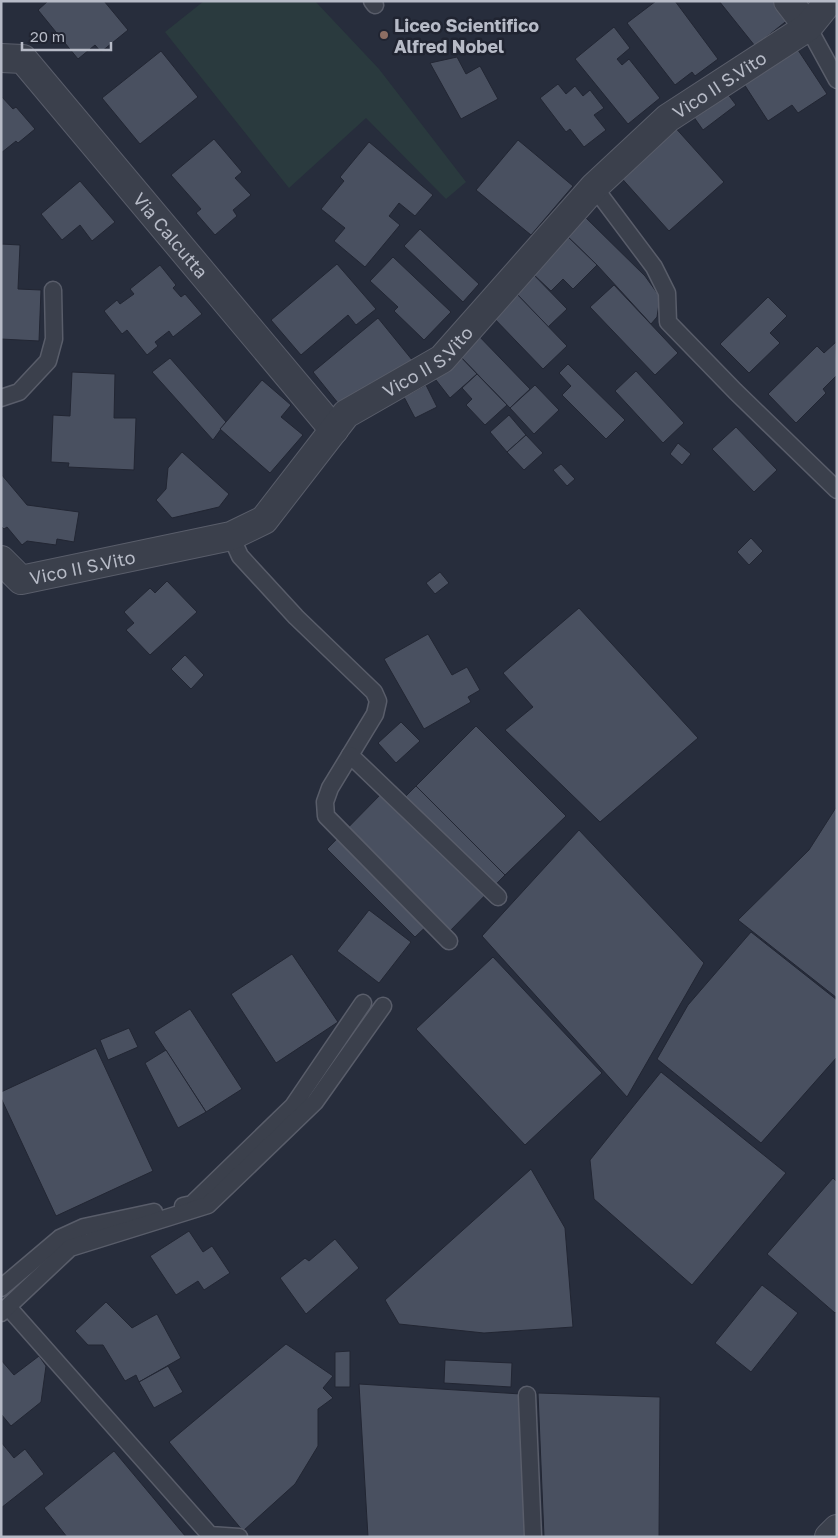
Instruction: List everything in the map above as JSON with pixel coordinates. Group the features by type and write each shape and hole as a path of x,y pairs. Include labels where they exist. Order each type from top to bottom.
{"street":[{"path":"788,1 808,27"},
{"name":"Vico II S.Vito","path":"1,560 21,580 231,536 264,520 346,414 442,359 594,187 668,118 808,27 829,1"},
{"name":"Via Calcutta","path":"1,58 23,59 334,430"},
{"path":"829,1537 837,1529"}],"lane":[{"path":"808,27 837,80"},
{"path":"594,187 654,267 667,292 668,322 735,391 837,490"},
{"path":"1,398 19,392 48,361 54,339 53,290"},
{"path":"231,536 240,556 296,617 374,692 378,701 375,714 330,788 325,802 326,816 449,941"},
{"path":"350,755 498,897"},
{"path":"1,1288 60,1238 84,1227 192,1204 293,1106 363,1002"},
{"path":"238,1537 210,1535 5,1310 70,1248 208,1205 315,1102 383,1006"},
{"path":"527,1395 533,1537"}],"shaded area":[{"path":"204,1 315,1 379,69 466,182 446,199 366,118 289,188 165,32"}],"building":[{"path":"48,1 104,1 128,30 101,52 95,45 78,59 38,10"},
{"path":"656,1 675,1 718,59 695,76 692,72 675,85 627,23"},
{"path":"719,1 774,1 789,19 755,46"},
{"path":"614,27 630,48 617,59 622,65 629,59 660,98 628,124 575,59"},
{"path":"796,47 827,94 798,113 792,105 768,121 742,81"},
{"path":"161,51 198,97 140,144 102,98"},
{"path":"457,57 466,74 480,66 498,99 461,119 430,63"},
{"path":"558,84 566,94 575,86 583,96 590,90 604,108 594,115 606,130 584,147 570,129 566,132 540,98"},
{"path":"724,89 736,105 703,130 691,113"},
{"path":"1,96 13,109 16,107 35,129 18,143 16,141 1,153"},
{"path":"672,124 724,182 669,231 617,173"},
{"path":"214,139 242,172 235,178 251,195 233,210 237,216 215,235 196,213 201,209 171,175"},
{"path":"518,140 573,186 531,235 476,190"},
{"path":"369,142 433,195 415,216 399,203 389,216 400,225 365,267 334,241 345,228 321,209 344,181 340,177"},
{"path":"80,181 115,222 92,241 80,225 62,240 41,214"},
{"path":"584,216 645,276 660,297 657,317 651,324 597,265 567,236"},
{"path":"420,229 479,284 463,302 404,246"},
{"path":"567,236 597,265 573,289 563,279 551,291 531,272"},
{"path":"1,244 20,245 18,289 41,290 39,341 1,339"},
{"path":"393,257 451,312 424,340 394,311 398,307 370,281"},
{"path":"337,264 376,309 356,325 348,315 301,355 271,320"},
{"path":"160,265 176,285 173,288 181,297 185,294 202,314 173,337 169,331 155,342 158,346 147,355 127,330 122,334 104,311 117,300 120,304 134,294 130,289"},
{"path":"531,272 567,309 548,327 513,290"},
{"path":"614,285 678,353 655,375 590,307"},
{"path":"513,290 567,346 543,369 489,313"},
{"path":"768,297 787,316 770,333 780,343 749,373 720,344"},
{"path":"378,318 413,361 342,408 313,372"},
{"path":"475,332 530,389 510,408 456,352"},
{"path":"836,342 837,375 823,389 826,393 796,423 768,394 817,346 824,353"},
{"path":"456,352 477,374 450,398 429,371"},
{"path":"170,358 226,422 213,440 152,372"},
{"path":"568,364 625,420 606,439 562,395 571,386 559,373"},
{"path":"636,371 684,423 663,443 615,391"},
{"path":"72,372 115,374 114,418 136,418 134,470 68,467 69,463 51,462 53,415 70,416"},
{"path":"477,374 507,405 485,425 466,405 472,399 462,388"},
{"path":"262,380 291,405 281,417 303,435 270,473 220,429"},
{"path":"426,385 437,407 415,418 404,397"},
{"path":"535,385 559,410 534,434 510,408"},
{"path":"509,415 526,435 507,452 490,432"},
{"path":"736,427 777,470 754,492 712,449"},
{"path":"526,435 543,453 524,470 507,452"},
{"path":"678,443 691,454 682,465 670,454"},
{"path":"182,452 229,494 219,507 172,518 156,500 166,489 168,468"},
{"path":"561,464 575,479 567,486 553,470"},
{"path":"1,474 27,505 79,512 74,542 57,539 56,545 27,541 22,545 7,527 4,529 1,526"},
{"path":"751,538 763,551 749,565 737,552"},
{"path":"440,572 449,583 435,594 426,583"},
{"path":"167,581 197,612 150,655 126,630 134,623 124,612 150,588 155,593"},
{"path":"579,608 698,738 600,822 505,730 533,707 503,673"},
{"path":"428,634 452,675 467,667 480,690 468,697 471,702 424,729 384,659"},
{"path":"185,655 204,675 191,689 171,669"},
{"path":"401,722 420,741 396,763 378,743"},
{"path":"476,726 566,816 505,875 416,786"},
{"path":"416,786 505,875 446,935 432,921 415,937 327,849 382,793 395,807"},
{"path":"837,806 837,998 738,920 809,850"},
{"path":"579,830 704,963 627,1097 482,936"},
{"path":"369,910 411,942 379,983 337,951"},
{"path":"751,932 837,1000 837,1057 761,1143 657,1059 688,1005"},
{"path":"292,954 338,1022 276,1063 231,994"},
{"path":"493,957 602,1073 525,1145 416,1029"},
{"path":"190,1009 242,1089 206,1112 154,1032"},
{"path":"129,1028 138,1047 108,1060 100,1040"},
{"path":"96,1048 153,1171 56,1216 1,1098 1,1092"},
{"path":"166,1050 206,1112 178,1128 145,1063"},
{"path":"661,1072 786,1173 692,1285 594,1199 590,1160"},
{"path":"531,1169 565,1228 573,1327 484,1333 399,1324 385,1300"},
{"path":"833,1178 837,1182 837,1311 835,1313 767,1254"},
{"path":"189,1231 203,1252 212,1246 230,1273 204,1290 198,1281 176,1295 150,1256"},
{"path":"335,1239 359,1268 306,1314 280,1278 305,1258 309,1261"},
{"path":"762,1285 798,1313 751,1372 715,1343"},
{"path":"106,1302 132,1328 157,1314 181,1358 139,1382 136,1375 125,1381 103,1345 88,1345 75,1331"},
{"path":"286,1344 333,1376 323,1388 333,1398 318,1409 318,1446 295,1484 243,1531 169,1442"},
{"path":"350,1351 350,1387 335,1387 335,1352"},
{"path":"39,1356 46,1366 41,1402 11,1426 1,1414 1,1360 14,1375"},
{"path":"445,1360 512,1363 511,1387 444,1383"},
{"path":"168,1366 183,1392 154,1408 139,1382"},
{"path":"359,1384 521,1394 526,1537 368,1537"},
{"path":"538,1393 660,1397 659,1537 544,1537"},
{"path":"1,1442 14,1458 25,1449 44,1474 1,1508"},
{"path":"114,1451 186,1537 67,1537 44,1508"}],"place":[{"name":"Liceo Scientifico Alfred Nobel","path":"384,35"}]}
